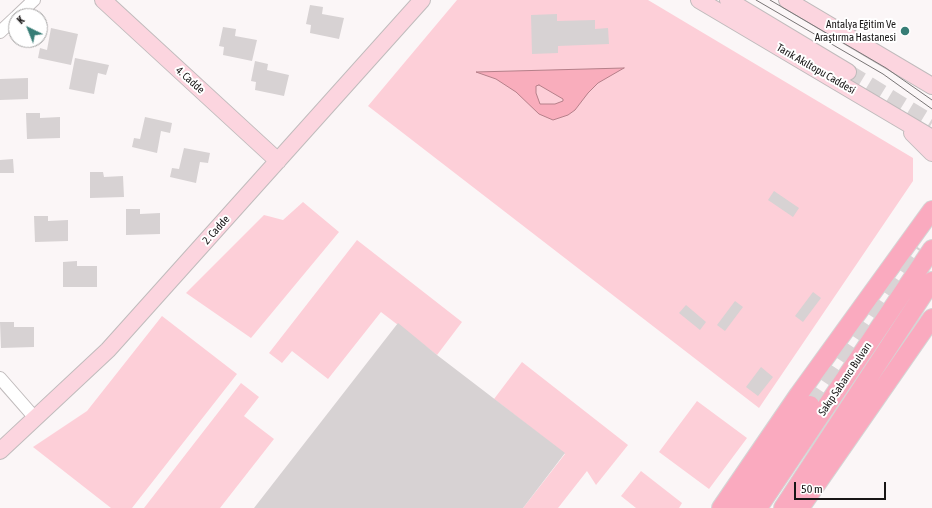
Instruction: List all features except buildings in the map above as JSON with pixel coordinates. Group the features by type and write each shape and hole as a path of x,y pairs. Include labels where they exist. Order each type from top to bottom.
{"main road":[{"path":"721,508 799,394 932,209"},
{"name":"Sakıp Sabancı Bulvarı","path":"758,508 932,249"},
{"name":"Sakıp Sabancı Bulvarı","path":"783,508 932,281"},
{"path":"800,508 932,318"},
{"path":"740,508 810,405"}],"street":[{"path":"26,8 34,0"},
{"name":"4. Cadde","path":"103,0 278,161"},
{"name":"2. Cadde","path":"0,451 108,350 422,0"},
{"name":"Tarık Akıltopu Caddesi","path":"699,0 932,138"},
{"path":"728,0 848,72"},
{"path":"787,0 932,86"},
{"path":"0,32 8,25"},
{"path":"886,110 932,153"},
{"path":"0,378 35,418"}],"shaded area":[{"path":"457,0 648,0 913,158 913,181 759,408 368,106"},
{"path":"624,68 598,83 575,110 568,115 553,120 539,114 516,92 496,79 476,72","holes":["539,85 563,99 563,101 555,104 540,104 536,93 536,86"]},
{"path":"303,202 339,232 251,338 186,293 264,215 283,220"},
{"path":"357,240 462,322 437,355 381,312 328,379 292,351 282,363 269,353"},
{"path":"162,316 237,374 132,508 111,508 33,447 87,411"},
{"path":"522,362 628,445 596,485 587,471 558,508 523,508 565,454 494,399"},
{"path":"241,383 259,397 244,416 274,439 220,508 144,508"},
{"path":"697,401 747,438 709,489 659,452"},
{"path":"641,471 682,503 679,508 636,508 621,496"}],"tunnel":[{"path":"848,72 932,123"},
{"path":"810,405 916,246"}],"tram line":[{"path":"756,0 883,74 932,109"},
{"path":"770,0 886,68 932,100"}],"place":[{"name":"Antalya Eğitim Ve Araştırma Hastanesi","path":"905,31"}]}
